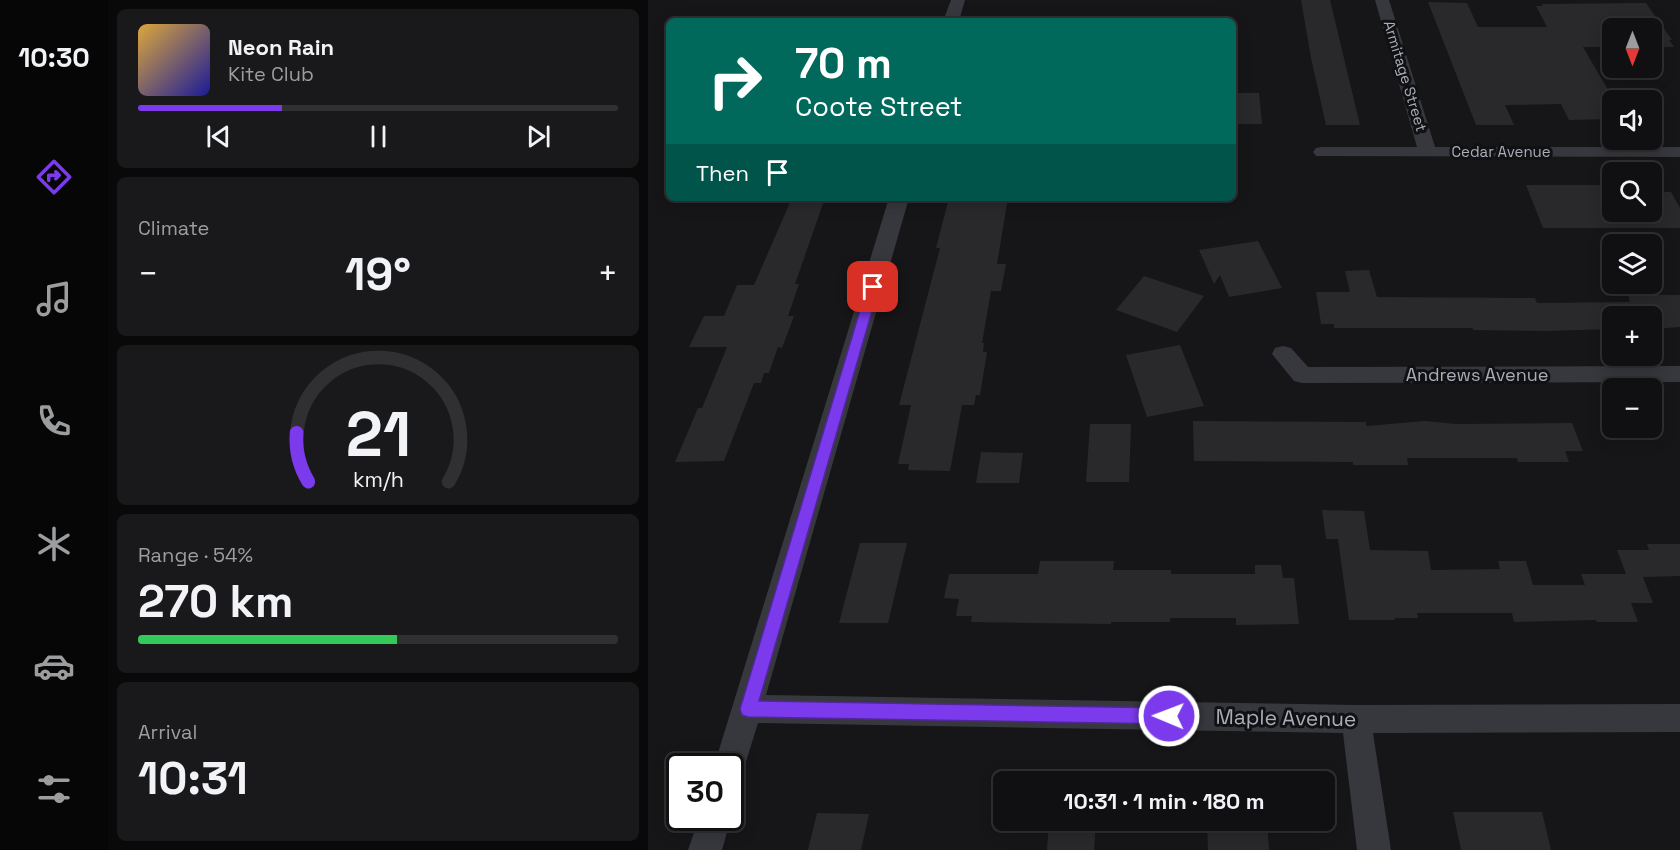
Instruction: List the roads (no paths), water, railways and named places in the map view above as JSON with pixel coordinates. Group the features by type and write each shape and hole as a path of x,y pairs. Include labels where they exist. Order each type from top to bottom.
{"street":[{"path":"952,18 958,0"},
{"name":"Armitage Street","path":"1382,0 1428,152"},
{"name":"Cedar Avenue","path":"1322,152 1680,152"},
{"path":"734,753 898,201"},
{"name":"Andrews Avenue","path":"1283,354 1302,375 1680,374"},
{"name":"Maple Avenue","path":"748,709 1356,719 1680,718"},
{"path":"1356,719 1374,850"},
{"path":"705,850 711,831"}]}
